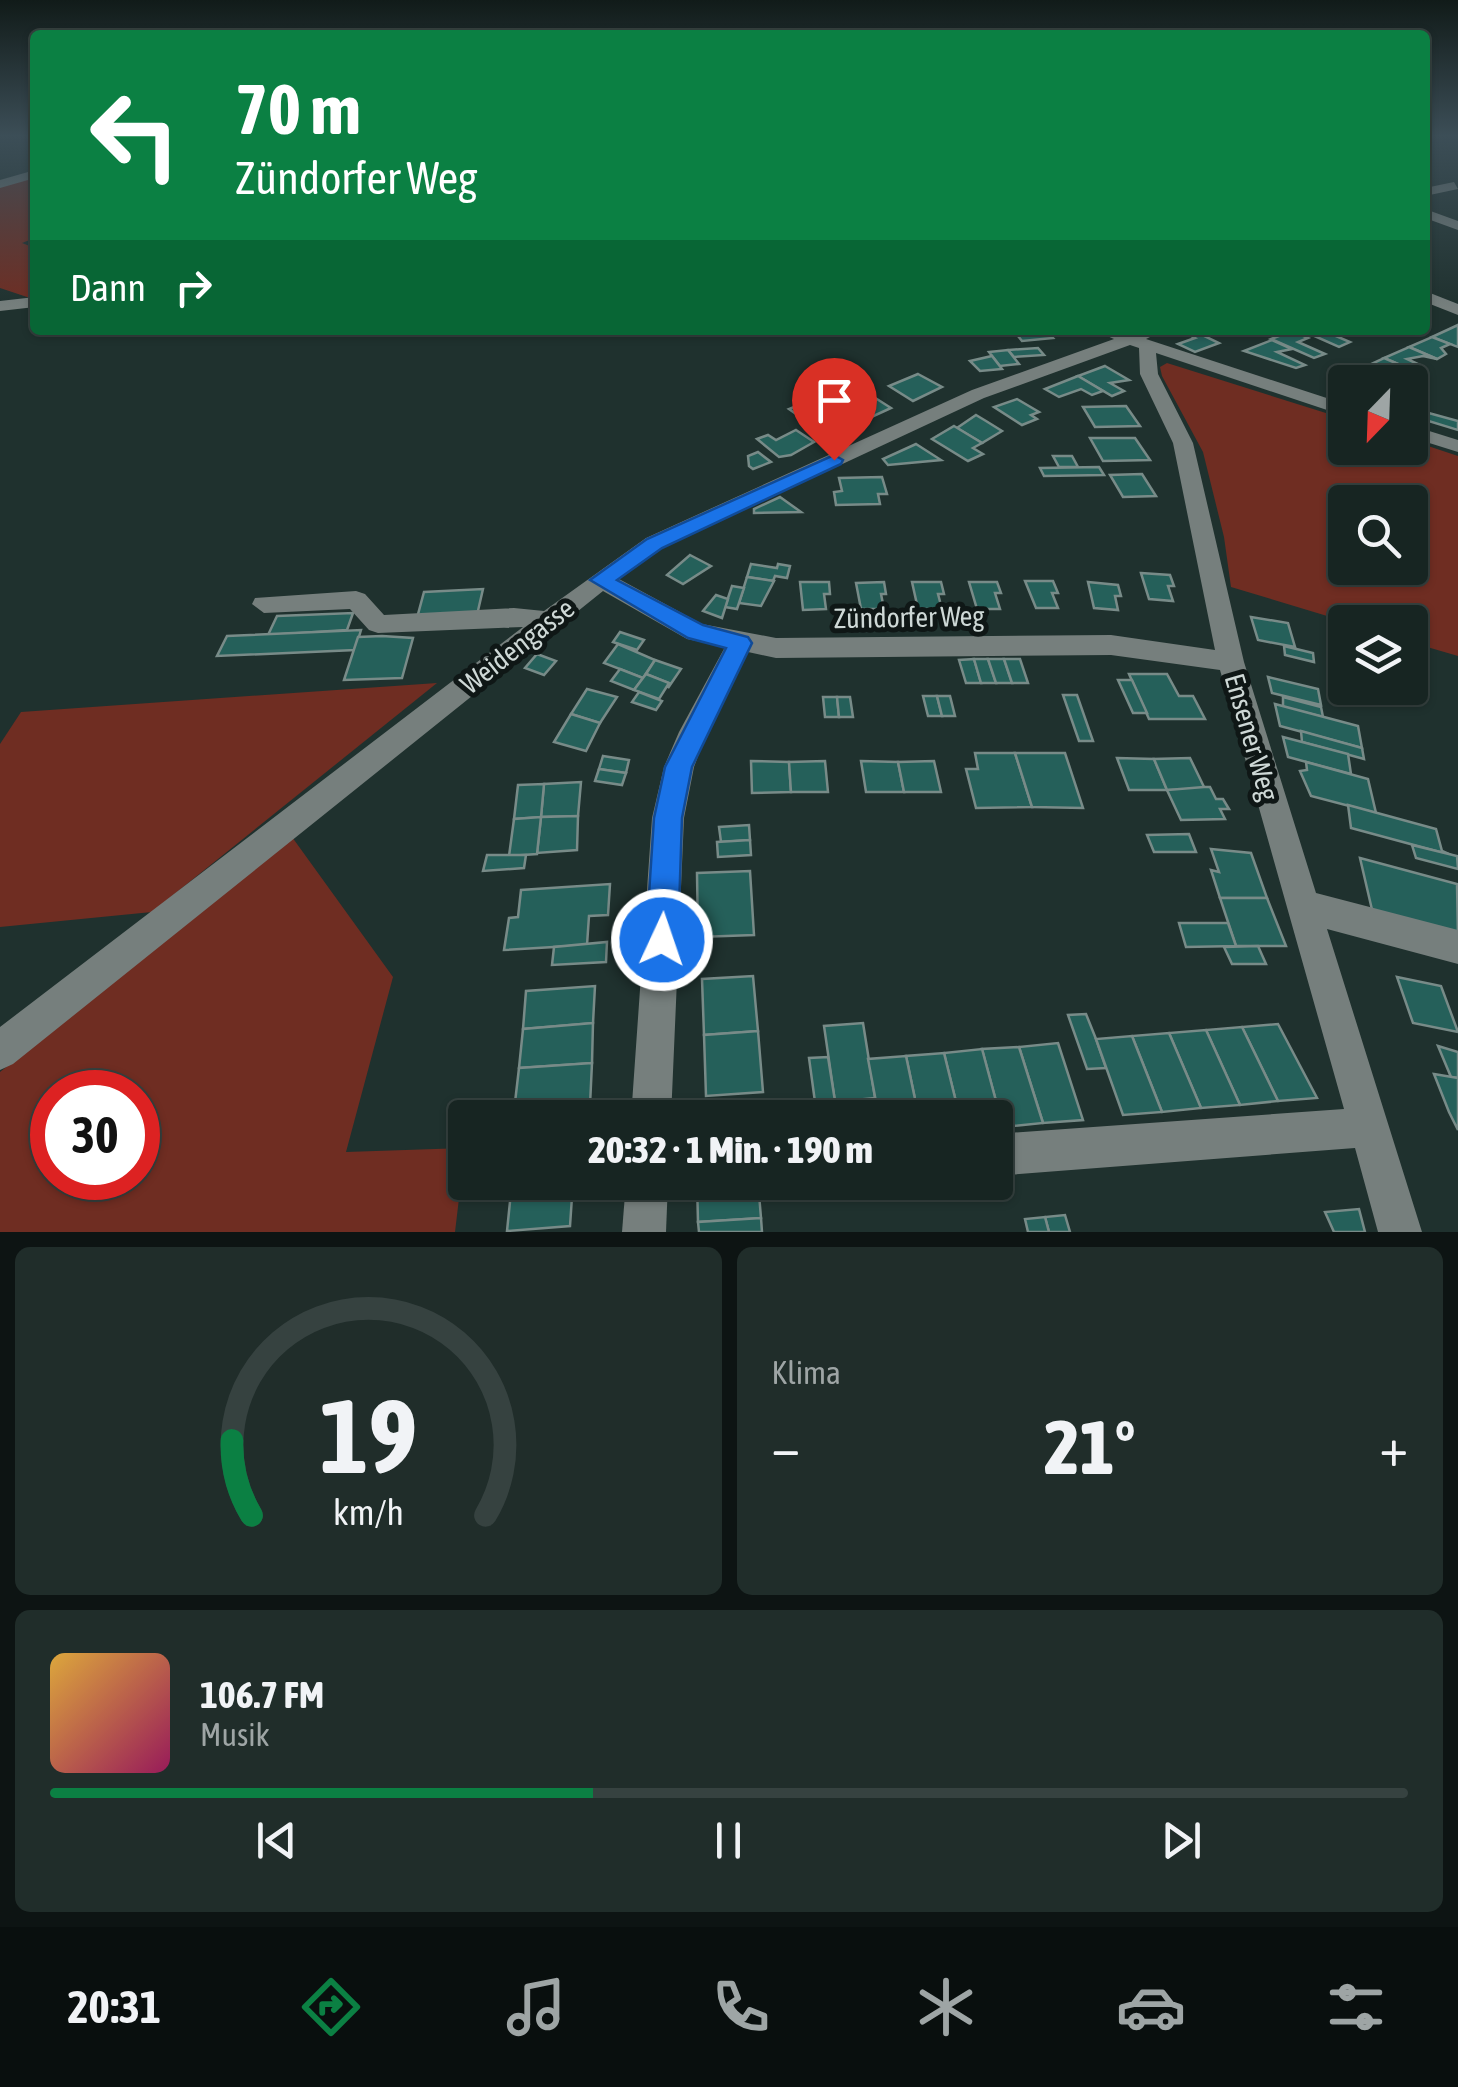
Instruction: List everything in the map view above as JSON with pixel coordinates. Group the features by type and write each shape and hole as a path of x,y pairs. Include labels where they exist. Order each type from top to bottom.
{"street":[{"path":"1430,214 1455,225"},
{"path":"1430,232 1455,225"},
{"path":"1430,298 1458,310"},
{"path":"0,306 30,303"},
{"path":"1144,339 1328,404"},
{"name":"Weidengasse","path":"0,1051 601,580 654,544 978,394 1144,339"},
{"name":"Ensener Weg","path":"1144,339 1149,374 1183,443 1231,662 1400,1232"},
{"path":"1428,437 1458,446"},
{"name":"Zündorfer Weg","path":"601,580 696,632 776,648 1111,644 1231,662"},
{"path":"264,604 356,600 378,624 514,617 542,627"},
{"path":"424,634 542,627"},
{"path":"652,1100 668,818 678,767 740,643"},
{"path":"1300,905 1458,948"},
{"path":"1013,1153 1368,1126"},
{"path":"644,1232 646,1200"}],"shaded area":[{"path":"0,193 30,193 30,240 22,243 30,246 30,298 0,288"},
{"path":"1167,363 1328,414 1328,465 1428,465 1428,446 1458,456 1458,656 1428,647 1428,605 1328,605 1328,616 1231,587 1224,537 1203,452 1160,367"},
{"path":"437,683 152,912 0,927 0,744 21,712"},
{"path":"292,837 393,977 346,1152 448,1149 448,1200 459,1200 455,1232 0,1232 0,1072"}],"building":[{"path":"1458,325 1458,347 1432,337"},
{"path":"1017,335 1053,338 1022,341"},
{"path":"1189,335 1202,335 1219,343 1195,352 1178,344 1195,338"},
{"path":"1301,335 1308,338 1298,342 1325,354 1314,358 1271,339"},
{"path":"1312,335 1334,335 1350,342 1339,347"},
{"path":"1432,337 1450,344 1441,348 1446,354 1437,359 1409,347"},
{"path":"1272,340 1292,349 1277,352 1305,365 1296,368 1244,351"},
{"path":"1409,347 1437,359 1423,356 1407,359 1420,365 1400,365 1384,358"},
{"path":"1038,348 1044,355 1014,357 1008,350"},
{"path":"1008,350 1019,364 1000,366 989,352"},
{"path":"992,356 1002,369 980,371 970,361"},
{"path":"1384,358 1400,365 1369,365"},
{"path":"1105,366 1129,380 1110,383 1124,391 1112,396 1078,376"},
{"path":"918,374 942,387 913,401 889,386"},
{"path":"1078,376 1103,391 1092,395 1081,389 1059,397 1045,389"},
{"path":"869,394 891,408 867,419 845,404"},
{"path":"816,398 856,425 829,437 789,409"},
{"path":"1017,399 1039,412 1031,415 1037,419 1022,425 994,407"},
{"path":"1126,406 1140,426 1095,427 1083,407"},
{"path":"1428,413 1458,421 1458,430 1428,421"},
{"path":"976,415 1002,431 982,443 957,428"},
{"path":"954,426 982,443 973,448 983,454 968,461 932,439"},
{"path":"796,430 814,442 791,455 779,457 757,439 768,435 776,440"},
{"path":"1090,438 1135,438 1150,460 1103,461"},
{"path":"916,444 941,460 888,465 883,459"},
{"path":"758,452 771,462 753,469 748,456"},
{"path":"1053,456 1072,456 1078,467 1059,467"},
{"path":"1099,467 1104,475 1044,476 1040,468"},
{"path":"1142,474 1156,496 1123,497 1110,475"},
{"path":"882,477 887,494 878,494 880,504 836,505 834,492 842,491 839,478"},
{"path":"780,497 801,512 754,513 754,509"},
{"path":"690,555 711,566 683,584 667,575"},
{"path":"751,564 790,566 787,578 775,576 773,581 747,577"},
{"path":"1141,573 1170,575 1174,586 1168,586 1173,601 1149,599"},
{"path":"747,577 774,581 761,606 739,603"},
{"path":"1025,581 1053,581 1058,593 1052,593 1058,608 1036,608"},
{"path":"800,582 829,582 830,594 824,594 826,609 803,610"},
{"path":"884,582 884,609 861,609 856,583"},
{"path":"912,582 941,582 944,594 938,594 942,609 918,609"},
{"path":"969,582 997,582 1001,593 995,593 1000,609 977,609"},
{"path":"1088,582 1118,585 1118,610 1094,608"},
{"path":"732,586 744,588 737,609 725,607"},
{"path":"483,589 477,615 417,618 424,592"},
{"path":"716,595 728,599 722,618 703,611"},
{"path":"353,613 347,630 268,635 277,616"},
{"path":"1251,617 1288,623 1295,647 1258,640"},
{"path":"361,630 355,650 217,656 227,636"},
{"path":"620,632 644,640 637,650 613,642"},
{"path":"358,637 413,638 402,678 344,680"},
{"path":"618,644 655,660 643,678 604,663"},
{"path":"1284,646 1313,653 1314,662 1285,655"},
{"path":"537,654 556,661 544,675 525,668"},
{"path":"974,659 981,683 966,683 959,660"},
{"path":"974,659 988,659 996,683 981,683"},
{"path":"988,659 1004,659 1012,683 996,683"},
{"path":"1004,659 1020,659 1028,683 1012,683"},
{"path":"655,660 681,669 668,688 669,683 646,674"},
{"path":"620,669 643,678 634,690 611,681"},
{"path":"646,674 669,683 659,699 634,690"},
{"path":"1129,674 1167,674 1179,696 1193,696 1205,719 1149,719"},
{"path":"1268,677 1318,689 1321,705 1272,693"},
{"path":"1118,680 1132,680 1147,713 1133,713"},
{"path":"587,689 617,697 600,723 571,714"},
{"path":"639,692 662,701 656,710 632,702"},
{"path":"1063,695 1077,695 1093,741 1079,741"},
{"path":"923,696 937,696 942,716 928,716"},
{"path":"937,696 950,696 955,716 942,716"},
{"path":"823,697 837,697 839,717 825,717"},
{"path":"837,697 850,697 853,717 839,717"},
{"path":"1283,697 1321,707 1323,717 1283,707"},
{"path":"1275,704 1358,726 1362,748 1280,726"},
{"path":"571,714 600,723 586,751 554,742"},
{"path":"1301,731 1362,748 1364,759 1302,742"},
{"path":"1283,737 1348,754 1351,774 1288,757"},
{"path":"975,753 1015,753 1032,807 976,808 966,769 978,769"},
{"path":"1015,753 1065,753 1083,808 1032,807"},
{"path":"603,756 629,760 626,773 599,769"},
{"path":"1117,758 1154,759 1167,790 1129,790"},
{"path":"1190,758 1205,789 1167,790 1154,759"},
{"path":"751,761 789,762 791,792 752,793"},
{"path":"825,761 828,792 791,792 789,762"},
{"path":"861,761 898,762 904,792 866,792"},
{"path":"934,761 941,792 904,792 898,762"},
{"path":"1306,762 1368,779 1376,813 1311,796 1300,771 1307,770"},
{"path":"599,769 626,773 622,785 595,781"},
{"path":"581,782 578,816 541,817 544,784"},
{"path":"544,784 541,817 514,819 518,785"},
{"path":"1210,787 1216,799 1223,799 1229,809 1220,809 1225,819 1181,820 1167,790"},
{"path":"1348,805 1436,829 1442,851 1451,855 1351,828"},
{"path":"578,816 577,850 537,853 541,817"},
{"path":"541,817 537,854 509,856 514,819"},
{"path":"749,825 750,840 721,842 719,827"},
{"path":"1189,834 1196,852 1154,852 1147,835"},
{"path":"750,840 751,855 718,857 717,842"},
{"path":"1412,845 1457,856 1458,869 1416,858"},
{"path":"1211,849 1251,853 1267,898 1220,898 1211,870 1219,872"},
{"path":"487,855 526,855 524,868 483,871"},
{"path":"1360,858 1457,884 1458,938 1373,914"},
{"path":"750,871 754,935 698,937 697,873"},
{"path":"610,884 608,915 589,916 587,945 504,950 509,918 518,917 521,890"},
{"path":"1220,898 1267,898 1286,946 1236,946"},
{"path":"1179,923 1228,923 1236,946 1186,947"},
{"path":"607,942 606,962 552,965 554,947"},
{"path":"1258,946 1266,964 1232,964 1224,947"},
{"path":"753,976 758,1031 704,1035 702,979"},
{"path":"1397,977 1441,986 1458,1032 1413,1023"},
{"path":"595,986 593,1023 523,1029 526,991"},
{"path":"1086,1014 1106,1068 1087,1069 1068,1015"},
{"path":"593,1023 592,1063 519,1068 523,1029"},
{"path":"863,1023 875,1098 835,1100 824,1026"},
{"path":"1278,1024 1317,1098 1278,1101 1242,1027"},
{"path":"1242,1027 1278,1101 1240,1105 1206,1030"},
{"path":"1206,1030 1240,1105 1201,1108 1169,1033"},
{"path":"758,1031 763,1092 706,1096 704,1035"},
{"path":"1169,1033 1201,1108 1162,1112 1132,1036"},
{"path":"1132,1036 1162,1112 1123,1115 1096,1039"},
{"path":"1058,1043 1083,1120 1043,1123 1019,1047"},
{"path":"1438,1046 1458,1052 1458,1078 1451,1077"},
{"path":"1019,1047 1043,1123 1013,1126 1013,1100 996,1100 982,1049"},
{"path":"982,1049 996,1100 956,1100 944,1053"},
{"path":"944,1053 956,1100 915,1100 906,1056"},
{"path":"906,1056 915,1100 876,1100 868,1059"},
{"path":"828,1057 835,1100 815,1100 809,1058"},
{"path":"592,1063 590,1100 515,1100 519,1068"},
{"path":"1434,1074 1458,1078 1458,1130 1449,1112"},
{"path":"510,1200 572,1200 570,1226 507,1231"},
{"path":"697,1200 760,1200 761,1218 698,1222"},
{"path":"1359,1209 1365,1232 1334,1232 1325,1212"},
{"path":"1065,1215 1070,1232 1049,1232 1045,1217"},
{"path":"1045,1217 1049,1232 1028,1232 1025,1219"},
{"path":"761,1218 762,1232 699,1232 698,1222"}],"route":[{"path":"662,940 668,818 678,767 740,643 696,632 601,580 654,544 834,460"}]}
